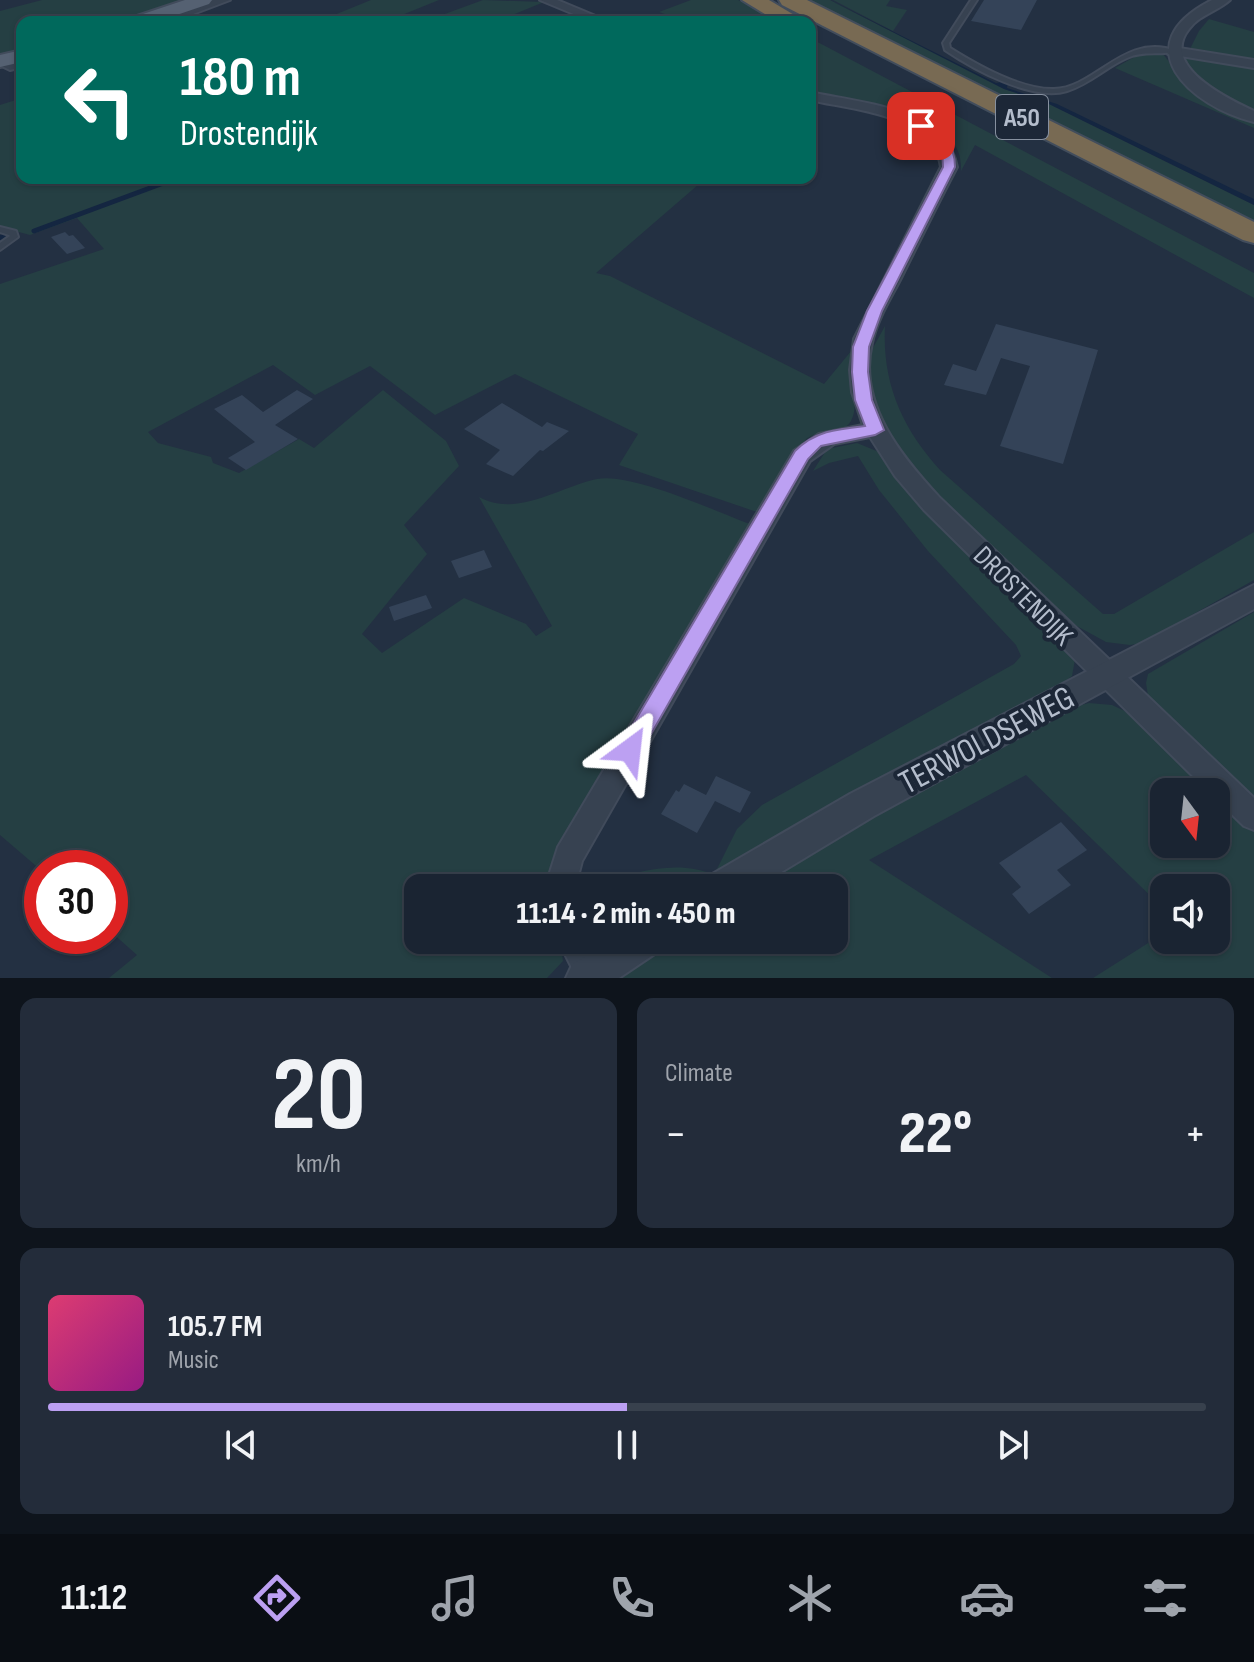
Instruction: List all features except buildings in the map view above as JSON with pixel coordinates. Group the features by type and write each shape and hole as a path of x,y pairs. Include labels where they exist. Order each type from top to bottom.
{"highway":[{"path":"753,0 784,16"},
{"name":"A50","path":"790,0 1254,234"},
{"name":"A50","path":"816,33 1254,262"}],"main road":[{"path":"156,16 203,0"}],"street":[{"path":"177,16 224,0"},
{"path":"546,0 588,16"},
{"path":"1223,0 1188,21 1177,33 1173,51 1176,64 1213,95 1254,117"},
{"path":"1173,51 1254,64"},
{"name":"DROSTENDIJK","path":"816,98 921,126 941,139 950,157 949,167 875,311 861,347 863,400 875,430 904,474 932,504 1254,817"},
{"path":"564,874 568,857 802,456 815,442 834,435 875,430"},
{"name":"TERWOLDSEWEG","path":"746,874 862,805 1254,596"},
{"path":"580,954 589,976 622,954"}],"lane":[{"path":"974,0 946,43 947,49 994,74 1038,89 1063,90 1133,51 1153,48 1173,51"},
{"path":"0,229 13,233 14,237 0,247"}],"green space":[{"path":"42,0 186,0 137,16 16,16 16,51 0,55 0,11"},
{"path":"371,0 439,0 399,16 332,16"},
{"path":"483,0 544,2 510,16 439,16"},
{"path":"691,0 738,0 769,16 670,16 659,12"},
{"path":"803,0 830,0 1004,89 1047,103 1254,205 1254,225"},
{"path":"833,0 890,0 886,6 907,10 893,31"},
{"path":"1209,19 1254,32 1254,62 1189,51"},
{"path":"816,41 1254,273 1254,298 975,145 961,171 957,148 948,138 928,126 816,93"},
{"path":"1143,52 1163,54 1184,81 1254,122 1254,128 1115,68"},
{"path":"1188,57 1254,66 1254,114 1206,85 1184,61"},
{"path":"16,100 16,184 699,184 596,273 610,276 824,384 852,350 853,416 843,428 806,439 763,511 754,511 619,465 638,434 515,374 435,415 370,366 315,395 273,365 148,432 158,443 211,457 213,463 239,473 299,439 314,448 383,390 446,441 459,466 404,525 427,554 362,634 382,653 464,598 526,624 536,636 552,626 479,497 493,503 523,503 597,479 612,478 653,487 755,526 552,874 404,874 404,954 562,954 563,961 547,978 109,978 137,955 128,947 128,850 24,850 24,856 0,835 0,284 104,249 77,218 30,235 0,227 0,105"},
{"path":"885,326 891,386 905,421 927,454 940,470 1103,614 1114,614 1254,532 1254,580 1142,643 1106,642 1075,625 944,505 895,449 866,386 869,355"},
{"path":"857,443 879,452 1076,654 1072,676 1059,686 749,852 714,874 737,829 762,805 1014,664 1021,656 1016,645 928,551 879,490 858,456 829,463 813,471 827,449"},
{"path":"1254,612 1254,803 1149,702 1148,674"},
{"path":"1089,703 1112,705 1144,720 1203,778 1150,778 1150,858 1230,858 1230,804 1254,828 1254,978 1093,978 1150,942 1150,954 1230,954 1230,874 1150,874 1150,895 1026,775 869,860 1052,978 617,978 650,954 848,954 848,874 766,874 1070,708"},
{"path":"670,868 711,874 631,874"}],"water":[{"path":"830,0 996,83 1008,81 1007,88 1057,104 1254,199 1254,205 1047,103 1004,89"}],"waterway":[{"path":"34,231 161,184"},
{"path":"0,238 4,236"}],"route":[{"path":"630,750 802,456 815,442 834,435 875,430 863,400 861,347 875,311 949,167 949,149 941,139 921,126"}]}
